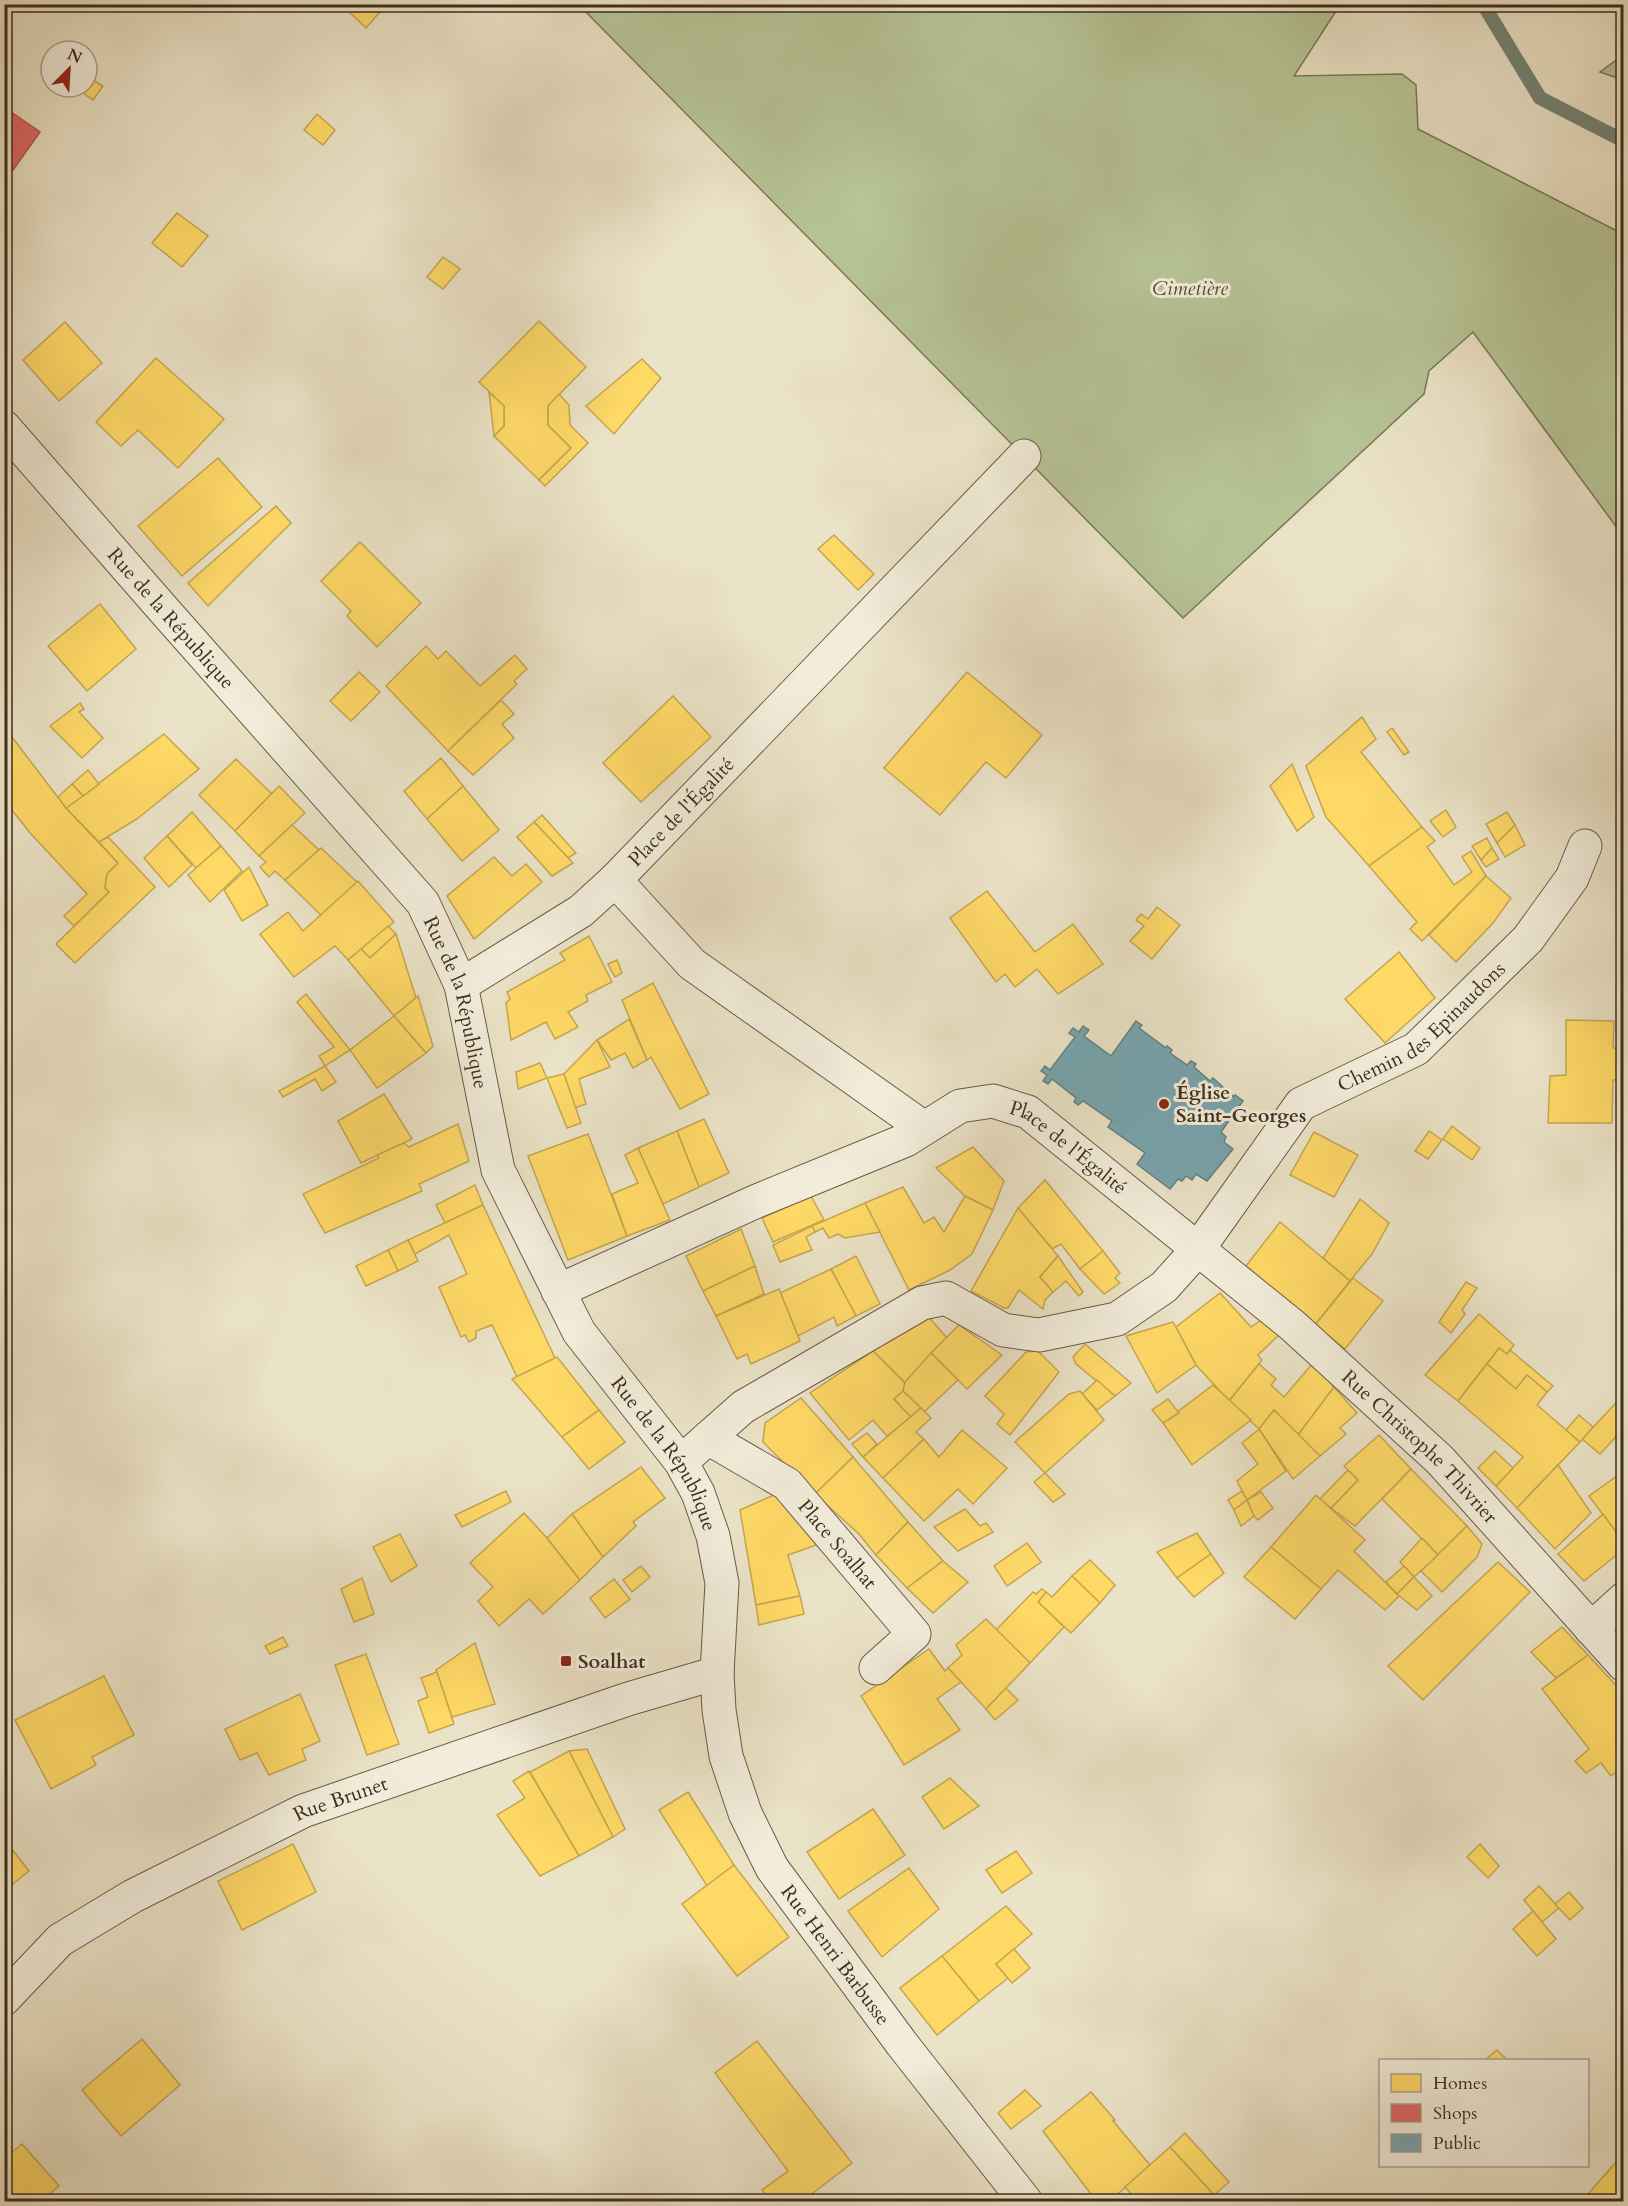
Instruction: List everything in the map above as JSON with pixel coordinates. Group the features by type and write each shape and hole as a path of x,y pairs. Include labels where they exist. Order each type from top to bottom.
{"street":[{"name":"Rue de la République","path":"4,426 423,903 461,985 498,1170 579,1332 681,1462 698,1493 713,1536 722,1583 717,1673"},
{"name":"Place de l'Égalité","path":"924,1128 692,964 615,880 1024,456"},
{"name":"Chemin des Epinaudons","path":"681,1462 743,1407 922,1302 946,1298 1003,1330 1039,1335 1117,1319 1164,1287 1198,1249 1301,1104 1416,1050 1528,939 1572,878 1585,846"},
{"path":"461,985 581,911 615,880"},
{"name":"Place de l'Égalité","path":"558,1291 757,1202 906,1140 960,1106 993,1101 1028,1112 1198,1249"},
{"name":"Rue Christophe Thivrier","path":"1198,1249 1292,1325 1440,1460 1623,1665"},
{"name":"Place Soalhat","path":"708,1437 788,1484 914,1634 876,1668"},
{"path":"1591,1629 1623,1599"},
{"name":"Rue Brunet","path":"4,1999 60,1940 134,1896 303,1811 628,1699 717,1673"},
{"name":"Rue Henri Barbusse","path":"717,1673 719,1710 726,1756 745,1812 772,1868 902,2044 1026,2202"}],"green space":[{"name":"Cimetière","path":"579,5 1340,5 1294,76 1402,74 1416,85 1418,129 1623,234 1623,536 1473,332 1429,371 1424,394 1183,618"},
{"path":"1623,55 1623,80 1600,72"}],"building: Homes":[{"path":"341,4 387,4 366,28"},
{"path":"317,114 335,130 323,145 304,130"},
{"path":"177,213 208,236 182,267 152,243"},
{"path":"443,257 460,269 443,289 427,277"},
{"path":"539,321 586,367 548,406 548,425 571,448 539,480 494,436 504,426 504,406 479,382"},
{"path":"65,322 102,363 59,401 23,360"},
{"path":"156,358 224,419 178,468 138,430 121,446 96,422"},
{"path":"642,359 661,378 614,434 586,406"},
{"path":"489,392 504,406 504,426 494,436"},
{"path":"559,394 569,405 570,425 588,443 545,486 539,480 571,448 548,425 548,406"},
{"path":"218,458 262,507 182,576 138,526"},
{"path":"276,506 291,523 208,606 188,583"},
{"path":"834,535 874,574 858,590 818,549"},
{"path":"360,542 421,603 377,647 347,616 351,611 321,581"},
{"path":"100,604 136,649 87,691 48,646"},
{"path":"426,646 438,659 446,651 480,686 515,655 527,669 514,681 517,684 448,751 386,686"},
{"path":"359,672 380,692 351,721 330,701"},
{"path":"967,672 1042,735 1006,778 986,762 940,815 884,768"},
{"path":"673,696 711,737 641,802 603,763"},
{"path":"501,700 514,714 502,724 514,738 473,775 448,751"},
{"path":"80,703 84,709 79,712 103,738 82,758 50,726"},
{"path":"1362,717 1376,739 1361,752 1422,827 1369,866 1326,817 1306,766"},
{"path":"1392,728 1409,752 1404,755 1387,732"},
{"path":"9,733 66,808 118,863 107,874 105,888 109,892 74,926 64,916 87,894 31,834 4,800 4,737"},
{"path":"164,734 199,769 137,819 99,842 66,808"},
{"path":"441,758 463,786 427,819 404,791"},
{"path":"236,759 272,794 235,831 199,795"},
{"path":"1292,764 1314,817 1297,831 1270,786"},
{"path":"88,770 99,784 83,796 72,784"},
{"path":"72,784 83,796 66,808 58,797"},
{"path":"279,786 305,813 259,856 235,831"},
{"path":"463,786 499,830 462,861 427,819"},
{"path":"1446,810 1456,827 1443,837 1430,821"},
{"path":"192,812 221,846 196,868 167,836"},
{"path":"1507,812 1515,825 1497,843 1486,824"},
{"path":"542,815 576,853 568,858 534,822"},
{"path":"534,822 573,863 552,876 517,837"},
{"path":"292,825 319,850 285,880 275,871 269,877 260,867 266,862 259,856"},
{"path":"1515,825 1525,845 1505,857 1497,843"},
{"path":"1422,827 1435,841 1427,847 1454,885 1472,872 1462,857 1471,851 1486,876 1422,941 1410,929 1417,922 1369,866"},
{"path":"167,836 192,865 169,887 144,858"},
{"path":"108,837 155,887 75,963 56,944 109,892 105,888 107,874 118,863 99,842"},
{"path":"1487,838 1492,848 1481,860 1472,846"},
{"path":"221,846 242,871 210,902 188,875"},
{"path":"321,848 357,882 322,916 285,880"},
{"path":"1492,848 1499,859 1486,867 1481,860"},
{"path":"494,857 512,876 526,864 542,882 474,939 447,896"},
{"path":"249,867 268,905 242,921 224,890"},
{"path":"1486,876 1511,898 1493,923 1456,962 1429,935"},
{"path":"358,881 394,922 348,960 335,946 294,977 260,934 288,912 303,931"},
{"path":"987,891 1035,952 1073,924 1103,964 1058,994 1037,969 1015,987 1005,974 996,982 950,918"},
{"path":"1157,907 1180,925 1152,959 1130,941 1144,926 1136,920 1141,914 1148,919"},
{"path":"388,926 396,934 370,958 361,949"},
{"path":"396,934 416,998 394,1016 348,960 361,949 370,958"},
{"path":"589,936 612,982 586,995 588,1001 568,1012 578,1027 555,1039 546,1022 511,1040 506,1003 510,999 507,992 565,960 560,953"},
{"path":"1399,952 1435,998 1385,1043 1345,999"},
{"path":"617,960 622,973 615,977 608,964"},
{"path":"653,983 709,1094 680,1109 651,1057 647,1060 622,1000"},
{"path":"306,994 350,1050 325,1066 319,1056 334,1047 297,1002"},
{"path":"418,996 433,1046 426,1053 394,1016"},
{"path":"394,1016 426,1053 377,1088 350,1050"},
{"path":"629,1019 647,1060 633,1068 625,1053 611,1060 597,1040"},
{"path":"1566,1020 1614,1021 1613,1048 1624,1048 1624,1080 1613,1080 1612,1123 1548,1123 1550,1076 1566,1075"},
{"path":"597,1040 610,1067 579,1079 586,1104 575,1108 564,1074"},
{"path":"540,1063 547,1078 518,1089 516,1072"},
{"path":"325,1066 336,1082 322,1091 315,1079 283,1097 279,1091"},
{"path":"564,1074 581,1123 567,1128 547,1078"},
{"path":"384,1094 412,1139 361,1163 338,1121"},
{"path":"704,1119 729,1173 699,1187 677,1131"},
{"path":"458,1124 469,1161 419,1184 422,1191 325,1233 303,1194 379,1158 377,1155 404,1143 409,1147"},
{"path":"1452,1126 1480,1148 1472,1160 1443,1139"},
{"path":"677,1131 699,1187 663,1204 638,1148"},
{"path":"1429,1131 1442,1140 1428,1159 1415,1151"},
{"path":"1314,1132 1358,1155 1334,1197 1290,1175"},
{"path":"588,1134 627,1236 568,1260 528,1156"},
{"path":"973,1147 1004,1181 993,1210 965,1196 936,1168"},
{"path":"638,1148 670,1220 627,1236 612,1194 638,1183 625,1155"},
{"path":"1045,1180 1103,1251 1080,1269 1061,1244 1052,1249 1018,1208"},
{"path":"475,1185 483,1205 445,1223 436,1205"},
{"path":"903,1187 924,1223 934,1217 944,1232 965,1196 993,1210 972,1254 950,1270 909,1290 865,1203"},
{"path":"811,1196 824,1220 773,1242 762,1218"},
{"path":"1360,1199 1389,1223 1372,1254 1350,1281 1323,1258"},
{"path":"865,1203 880,1232 845,1238 838,1234 829,1238 823,1228 815,1232 812,1226"},
{"path":"483,1205 555,1358 517,1377 492,1325 476,1331 476,1338 469,1342 465,1335 461,1337 439,1287 467,1274 449,1235 415,1254 408,1240"},
{"path":"1018,1208 1058,1256 1040,1277 1053,1292 1045,1300 1043,1309 1019,1290 1008,1308 971,1291"},
{"path":"1280,1222 1350,1281 1315,1325 1246,1266"},
{"path":"812,1226 815,1232 806,1237 812,1250 780,1262 773,1245"},
{"path":"741,1229 755,1266 703,1291 686,1256"},
{"path":"408,1240 418,1261 398,1271 388,1250"},
{"path":"388,1250 398,1271 366,1286 356,1266"},
{"path":"1103,1251 1120,1273 1115,1278 1120,1283 1104,1294 1080,1269"},
{"path":"856,1256 880,1304 856,1316 831,1269"},
{"path":"1058,1256 1083,1292 1079,1296 1066,1281 1053,1292 1040,1277"},
{"path":"755,1266 764,1294 716,1316 703,1291"},
{"path":"831,1269 856,1316 837,1326 834,1317 798,1336 780,1293"},
{"path":"1353,1278 1383,1301 1345,1349 1315,1325"},
{"path":"1466,1282 1477,1288 1462,1310 1465,1314 1451,1333 1439,1322"},
{"path":"779,1289 800,1341 751,1364 747,1354 737,1359 716,1316"},
{"path":"1220,1293 1251,1327 1263,1319 1280,1334 1258,1355 1262,1360 1229,1401 1196,1365 1176,1327"},
{"path":"1479,1314 1514,1345 1507,1354 1499,1348 1458,1401 1425,1375"},
{"path":"927,1315 947,1338 905,1383 873,1351"},
{"path":"1173,1322 1196,1365 1157,1393 1126,1336"},
{"path":"959,1325 1002,1355 967,1389 931,1353"},
{"path":"1085,1344 1131,1383 1115,1396 1076,1364 1073,1357"},
{"path":"1499,1348 1507,1354 1510,1350 1553,1386 1547,1392 1527,1375 1516,1389 1487,1364"},
{"path":"873,1351 905,1383 903,1391 894,1399 911,1417 887,1436 873,1420 849,1440 810,1393"},
{"path":"1038,1351 1059,1372 1010,1435 997,1424 1004,1414 985,1396 1026,1352"},
{"path":"931,1353 958,1380 924,1412 903,1391 905,1382"},
{"path":"557,1357 599,1410 562,1437 512,1379"},
{"path":"1313,1363 1334,1387 1298,1435 1274,1410 1259,1429 1229,1401 1259,1364 1276,1379 1271,1385 1284,1397"},
{"path":"1487,1364 1516,1389 1527,1375 1547,1392 1537,1405 1580,1442 1517,1508 1496,1486 1523,1457 1458,1401"},
{"path":"1097,1380 1115,1396 1097,1410 1082,1394"},
{"path":"1213,1385 1251,1420 1192,1465 1163,1423"},
{"path":"1334,1387 1357,1413 1340,1428 1346,1434 1320,1456 1298,1435"},
{"path":"903,1391 921,1408 911,1417 894,1399"},
{"path":"1080,1391 1104,1420 1045,1473 1015,1442 1069,1394"},
{"path":"801,1398 853,1457 815,1494 763,1442 765,1423"},
{"path":"1168,1399 1179,1413 1163,1423 1152,1410"},
{"path":"1616,1403 1624,1409 1624,1428 1600,1454 1582,1439"},
{"path":"921,1408 931,1418 916,1432 924,1439 883,1478 863,1457"},
{"path":"599,1410 625,1442 589,1469 562,1437"},
{"path":"1274,1410 1320,1456 1293,1479 1259,1429"},
{"path":"1579,1415 1593,1427 1580,1442 1566,1430"},
{"path":"1259,1429 1286,1471 1247,1500 1237,1481 1258,1464 1242,1443"},
{"path":"962,1430 1007,1468 973,1504 958,1489 924,1521 883,1478 924,1439 939,1457"},
{"path":"867,1433 877,1444 863,1457 852,1444"},
{"path":"1379,1435 1411,1469 1355,1526 1331,1508 1358,1480 1344,1466"},
{"path":"1495,1451 1513,1468 1496,1486 1478,1468"},
{"path":"853,1457 908,1522 876,1555 859,1534 815,1494"},
{"path":"1558,1465 1591,1513 1555,1549 1517,1508"},
{"path":"641,1467 665,1498 633,1522 636,1526 603,1557 572,1514"},
{"path":"1411,1469 1467,1526 1438,1555 1382,1499"},
{"path":"1348,1470 1358,1480 1331,1508 1320,1499"},
{"path":"1624,1471 1624,1543 1589,1496"},
{"path":"1045,1473 1065,1494 1053,1502 1034,1482"},
{"path":"506,1491 511,1502 462,1527 455,1515"},
{"path":"783,1491 822,1543 788,1555 800,1596 756,1605 740,1510"},
{"path":"1242,1491 1247,1500 1234,1510 1228,1500"},
{"path":"1261,1492 1273,1508 1258,1520 1247,1500"},
{"path":"1316,1495 1365,1540 1354,1551 1399,1596 1385,1610 1338,1570 1321,1589 1271,1547"},
{"path":"1247,1500 1254,1516 1241,1526 1234,1510"},
{"path":"965,1509 980,1526 986,1523 993,1532 958,1551 934,1527"},
{"path":"524,1513 580,1580 543,1614 529,1599 499,1626 478,1601 493,1587 470,1563"},
{"path":"572,1514 603,1557 580,1580 547,1538"},
{"path":"1603,1514 1624,1543 1624,1549 1584,1581 1558,1554"},
{"path":"908,1522 943,1561 907,1588 876,1555"},
{"path":"1467,1526 1482,1544 1477,1557 1442,1592 1421,1571"},
{"path":"1197,1533 1211,1554 1177,1578 1157,1552"},
{"path":"400,1534 417,1566 391,1582 373,1547"},
{"path":"1422,1538 1438,1555 1414,1577 1400,1562"},
{"path":"1027,1543 1041,1562 1007,1586 994,1566"},
{"path":"1271,1547 1321,1589 1295,1619 1244,1577"},
{"path":"1211,1554 1224,1573 1194,1597 1177,1578"},
{"path":"1090,1560 1115,1585 1100,1603 1072,1576"},
{"path":"943,1561 968,1582 933,1613 907,1588"},
{"path":"1498,1562 1530,1592 1423,1700 1388,1666"},
{"path":"641,1566 650,1577 632,1592 623,1580"},
{"path":"1404,1566 1414,1577 1397,1594 1386,1582"},
{"path":"1072,1576 1100,1603 1071,1633 1038,1602 1046,1592 1052,1597"},
{"path":"1414,1577 1432,1596 1417,1610 1397,1594"},
{"path":"362,1578 374,1614 354,1622 341,1589"},
{"path":"614,1579 630,1599 605,1618 590,1598"},
{"path":"1042,1589 1046,1592 1038,1602 1064,1627 1030,1663 996,1630 1033,1592 1036,1594"},
{"path":"800,1596 804,1614 759,1625 756,1605"},
{"path":"986,1619 1030,1663 986,1709 948,1668 962,1655 956,1645"},
{"path":"1562,1627 1588,1655 1556,1678 1531,1652"},
{"path":"283,1637 288,1646 270,1654 265,1646"},
{"path":"475,1643 495,1704 452,1717 436,1670"},
{"path":"929,1649 945,1671 948,1668 961,1682 937,1699 960,1730 904,1765 861,1696"},
{"path":"366,1654 399,1744 367,1755 335,1665"},
{"path":"1588,1655 1624,1694 1624,1766 1611,1776 1601,1763 1586,1773 1575,1761 1589,1749 1542,1689"},
{"path":"437,1672 454,1724 429,1733 418,1701 428,1697 421,1678"},
{"path":"104,1676 134,1735 92,1757 96,1765 51,1789 15,1720"},
{"path":"1006,1688 1018,1700 995,1720 986,1709"},
{"path":"300,1694 320,1741 302,1749 306,1760 269,1775 257,1753 240,1760 225,1729"},
{"path":"587,1749 625,1829 613,1837 569,1751"},
{"path":"569,1751 613,1837 579,1856 530,1772"},
{"path":"529,1771 579,1856 540,1876 497,1815 525,1798 513,1781"},
{"path":"950,1778 979,1806 944,1829 922,1797"},
{"path":"688,1792 734,1865 707,1886 659,1810"},
{"path":"873,1809 905,1855 839,1899 807,1852"},
{"path":"4,1839 29,1871 4,1891"},
{"path":"293,1844 316,1892 242,1930 218,1881"},
{"path":"1480,1844 1499,1866 1488,1878 1467,1857"},
{"path":"1016,1851 1032,1873 1002,1893 986,1870"},
{"path":"734,1865 789,1937 737,1976 682,1904"},
{"path":"909,1868 939,1909 882,1957 848,1911"},
{"path":"1539,1886 1559,1908 1542,1922 1524,1900"},
{"path":"1569,1892 1583,1908 1570,1920 1555,1904"},
{"path":"1006,1906 1032,1934 996,1964 1008,1978 979,2001 942,1956"},
{"path":"1533,1911 1556,1939 1537,1956 1513,1929"},
{"path":"1014,1949 1030,1968 1012,1983 996,1964"},
{"path":"942,1956 979,2001 937,2035 900,1988"},
{"path":"142,2039 180,2085 121,2136 82,2090"},
{"path":"757,2041 852,2163 809,2196 814,2202 772,2202 762,2190 788,2171 715,2073"},
{"path":"1497,2050 1506,2059 1486,2059"},
{"path":"1025,2090 1041,2106 1011,2129 998,2113"},
{"path":"1091,2092 1150,2165 1109,2202 1097,2202 1043,2131"},
{"path":"1185,2133 1229,2182 1214,2195 1170,2147"},
{"path":"22,2144 59,2186 40,2202 4,2202 4,2159"},
{"path":"1170,2147 1214,2195 1207,2202 1139,2202 1125,2187"},
{"path":"1617,2161 1624,2166 1624,2202 1581,2202"}],"building: Shops":[{"path":"4,107 40,132 4,183"}],"building: Public":[{"name":"Église Saint-Georges","path":"1136,1021 1142,1025 1139,1028 1172,1050 1170,1053 1187,1065 1191,1061 1196,1064 1194,1067 1210,1081 1213,1078 1234,1097 1235,1095 1243,1101 1221,1132 1226,1137 1224,1142 1233,1149 1207,1181 1196,1174 1192,1180 1186,1176 1182,1181 1178,1179 1170,1189 1137,1164 1145,1153 1108,1127 1112,1121 1083,1101 1078,1105 1074,1102 1076,1098 1052,1079 1048,1084 1043,1081 1047,1075 1041,1071 1045,1066 1050,1070 1075,1037 1069,1033 1073,1028 1079,1032 1083,1026 1089,1030 1084,1036 1111,1056"}],"waterway":[{"path":"1483,4 1540,98 1624,141"}],"place":[{"name":"Église Saint-Georges","path":"1164,1104"},
{"name":"Soalhat","path":"566,1661"}]}
